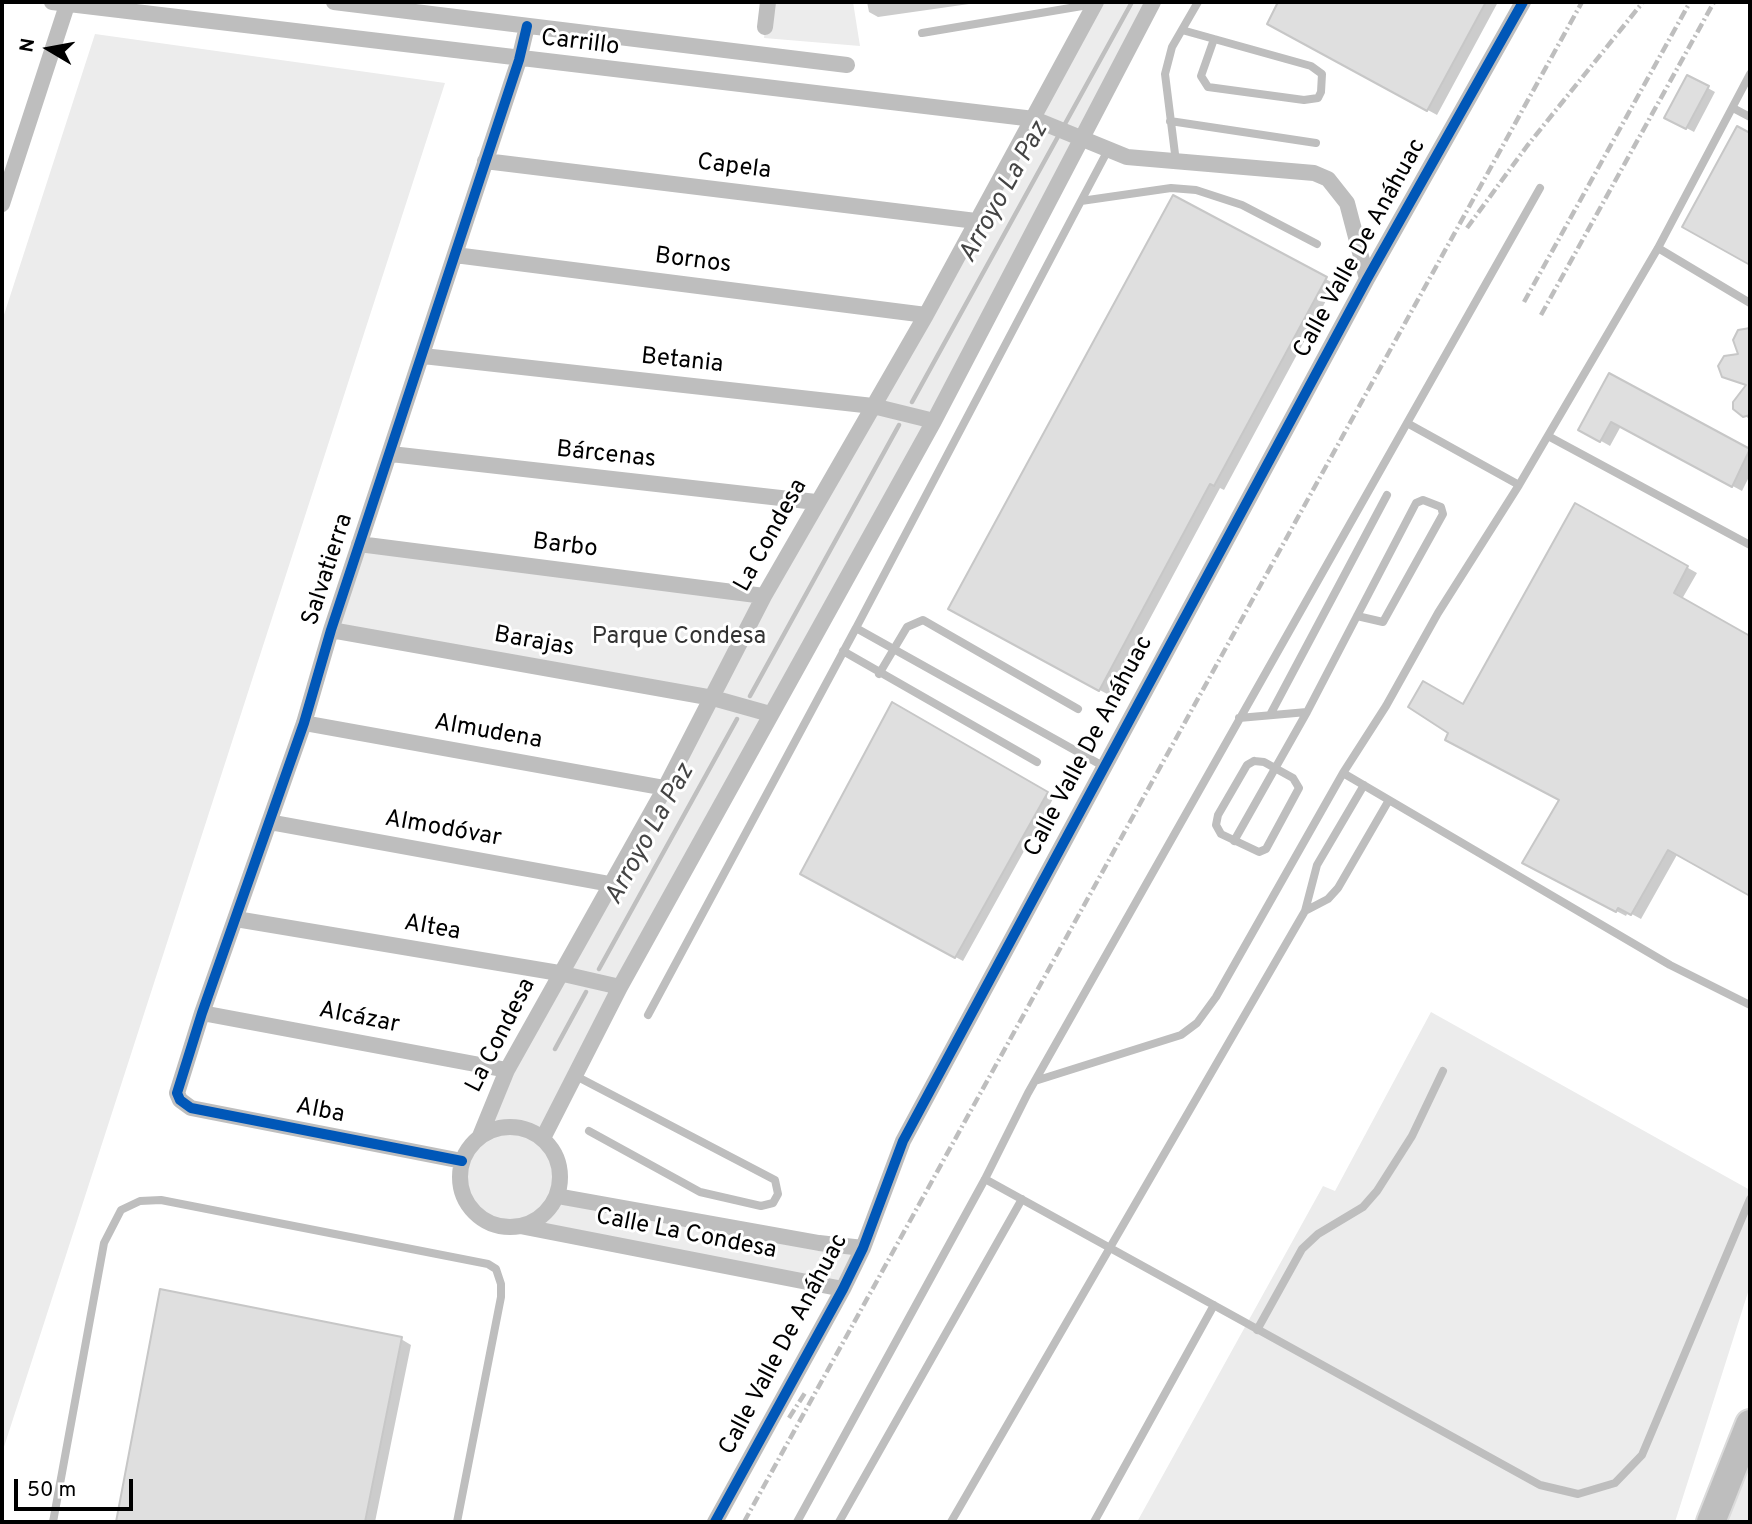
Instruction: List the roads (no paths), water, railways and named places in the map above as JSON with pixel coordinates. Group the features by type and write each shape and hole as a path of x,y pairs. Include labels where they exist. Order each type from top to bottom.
{"highway":[{"path":"1710,1522 1750,1424"}],"street":[{"path":"2,204 65,2"},
{"name":"Carrillo","path":"65,2 519,60 1038,120 1127,157 1314,173 1328,179 1347,203 1367,279"},
{"path":"334,2 847,65"},
{"path":"765,27 768,2"},
{"path":"543,1138 620,987 934,421 1079,137 1153,2"},
{"name":"Calle Valle De Anáhuac","path":"715,1522 843,1289 863,1248 903,1141 1367,279 1522,2"},
{"name":"La Condesa","path":"480,1136 507,1070 559,973 665,788 816,502 926,315 976,221 1038,120 1095,3"},
{"name":"Salvatierra","path":"177,1093 202,1013 304,723 331,630 519,60 527,26"},
{"name":"Capela","path":"485,161 976,221"},
{"name":"Bornos","path":"455,255 926,315"},
{"name":"Betania","path":"423,356 873,406 934,421"},
{"name":"Bárcenas","path":"391,454 816,502"},
{"name":"Barbo","path":"359,544 764,596"},
{"name":"Barajas","path":"331,630 713,698 770,714"},
{"name":"Almudena","path":"304,723 665,788"},
{"name":"Almodóvar","path":"269,822 610,884"},
{"name":"Altea","path":"236,919 559,973 620,987"},
{"name":"Alcázar","path":"202,1013 507,1070"},
{"name":"Alba","path":"177,1093 180,1100 191,1108 462,1161"},
{"path":"512,1126 528,1129 543,1138 555,1155 560,1175 557,1196 548,1210 536,1220 520,1226 491,1224 473,1210 461,1191 462,1161 480,1136 495,1128 512,1126"},
{"name":"Calle La Condesa","path":"557,1196 819,1243 863,1248"},
{"name":"Calle La Condesa","path":"520,1226 843,1289"}],"lane":[{"path":"1176,162 1165,74 1167,61 1198,2"},
{"path":"922,33 1095,3"},
{"path":"1182,30 1311,66 1322,74 1321,92 1311,100 1208,87 1201,76 1214,39"},
{"path":"1035,1081 1181,1035 1197,1023 1216,997 1343,773 1386,706 1438,613 1519,485 1658,248 1750,74"},
{"path":"1733,108 1750,117"},
{"path":"1170,121 1316,143"},
{"path":"648,1015 1108,150"},
{"path":"1081,201 1171,188 1196,190 1242,205 1317,244"},
{"path":"797,1522 985,1179 1035,1081 1540,188"},
{"path":"1658,248 1750,303"},
{"path":"1407,423 1519,485"},
{"path":"1548,436 1750,545"},
{"path":"1270,715 1387,495"},
{"path":"1234,841 1307,712 1357,615 1416,503 1423,500 1441,507 1443,514 1383,622 1357,615"},
{"path":"879,674 907,627 923,620 1078,709"},
{"path":"856,628 1103,766"},
{"path":"843,651 1037,762"},
{"path":"1239,718 1307,712"},
{"path":"1250,762 1264,762 1293,778 1299,788 1266,849 1256,852 1234,841 1218,830 1218,815 1250,762"},
{"path":"1343,773 1670,965 1750,1005"},
{"path":"951,1522 1305,911 1314,873 1363,785"},
{"path":"1305,911 1328,899 1338,888 1389,800"},
{"path":"1257,1330 1302,1249 1318,1234 1363,1208 1377,1191 1412,1136 1443,1071"},
{"path":"574,1075 775,1180 778,1194 773,1203 761,1206 700,1192 589,1131"},
{"path":"985,1179 1540,1485 1565,1493 1591,1492 1615,1483 1642,1455 1750,1199"},
{"path":"839,1522 1022,1199"},
{"path":"53,1522 104,1243 121,1210 139,1201 161,1200 488,1264 496,1269 501,1284 501,1297 457,1522"},
{"path":"1094,1522 1214,1305"}],"waterway":[{"name":"Arroyo La Paz","path":"912,402 1132,2"},
{"name":"Arroyo La Paz","path":"750,696 899,425"},
{"name":"Arroyo La Paz","path":"599,969 737,719"},
{"name":"Arroyo La Paz","path":"555,1049 586,992"}],"railway":[{"path":"744,1522 1582,2"},
{"path":"1467,228 1527,146 1643,2"},
{"path":"1524,302 1690,2"},
{"path":"1541,315 1714,2"},
{"path":"789,1418 805,1393"}],"park label":[{"name":"Parque Condesa","path":"679,638"}]}
